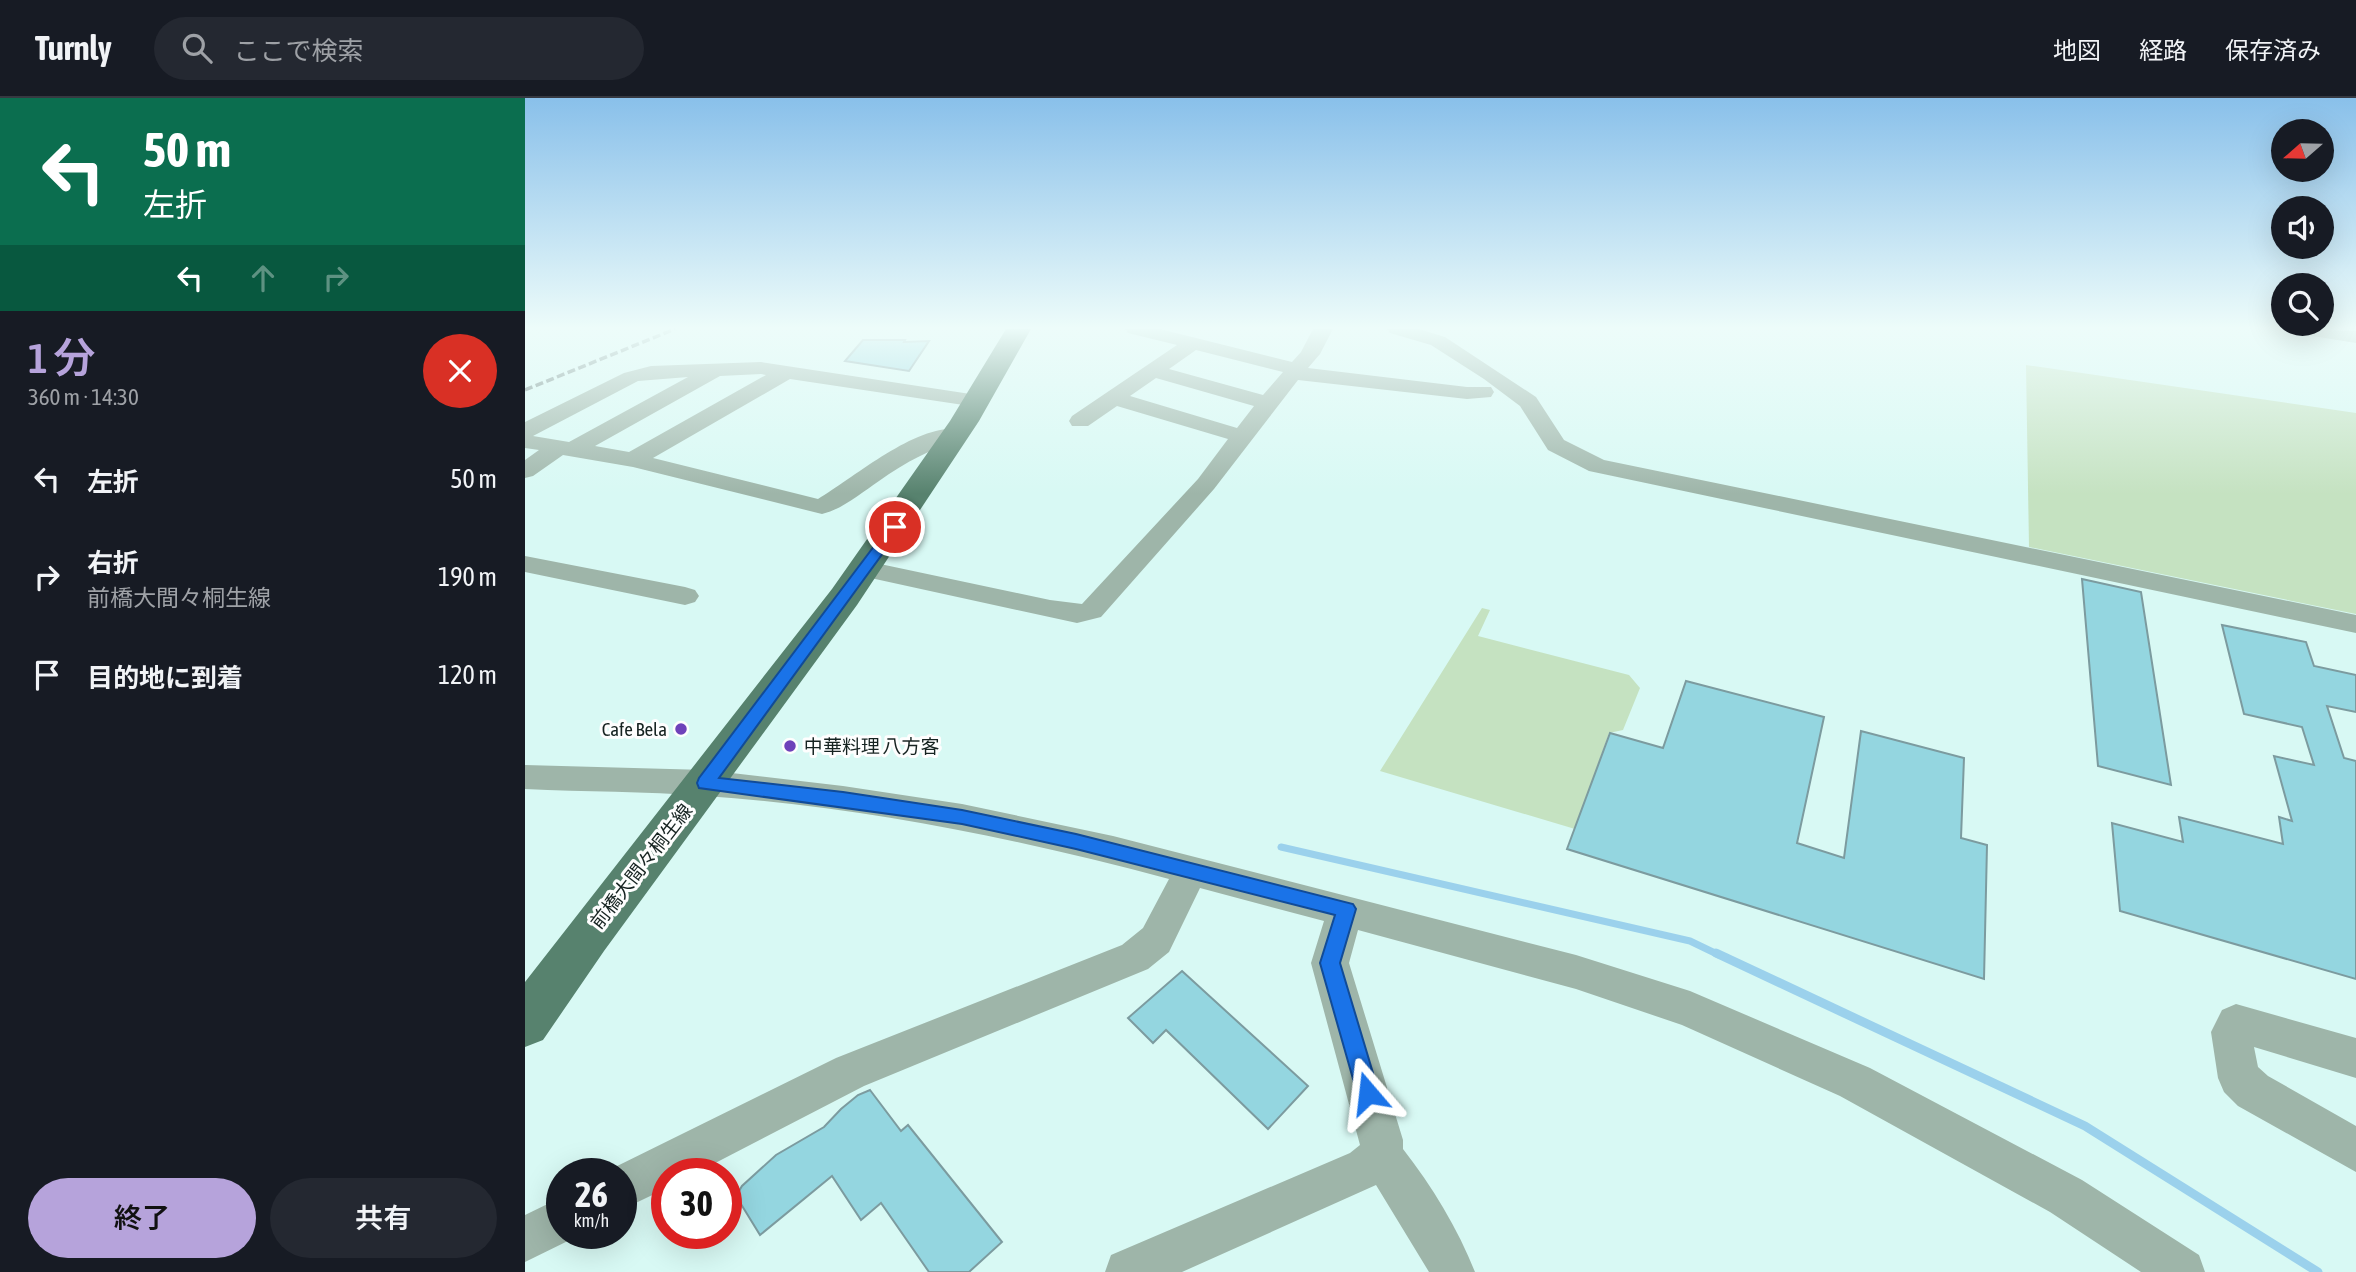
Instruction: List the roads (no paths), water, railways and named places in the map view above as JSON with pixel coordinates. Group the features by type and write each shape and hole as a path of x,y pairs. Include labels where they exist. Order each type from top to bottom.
{"main road":[{"name":"前橋大間々桐生線","path":"525,1023 599,920 706,783 866,569 987,384"}],"street":[{"path":"525,431 621,384"},
{"path":"525,471 689,384"},
{"path":"633,460 766,384"},
{"path":"864,384 977,401"},
{"path":"1080,421 1134,384"},
{"path":"1202,384 1268,403"},
{"path":"866,569 1050,609 1077,614 1091,611 1206,484 1285,384"},
{"path":"1383,384 1467,393 1483,392"},
{"path":"1502,384 1534,408 1556,445 1597,466 2356,624"},
{"path":"1114,398 1242,436"},
{"path":"525,441 633,460 822,507 921,445 944,436 955,435"},
{"path":"525,564 685,596"},
{"path":"525,777 706,783 843,799 962,817 1058,837 1346,909 1576,972 1690,1009 1855,1082 2066,1196 2182,1272"},
{"path":"637,1180 850,1072 1135,957 1156,940 1191,871"},
{"path":"1128,1272 1378,1160 1382,1140 1330,963 1346,909"},
{"path":"2356,1058 2236,1023 2231,1032 2238,1078 2253,1091 2356,1150"},
{"path":"1380,1155 1401,1182 1452,1272"},
{"path":"525,1239 546,1228"}],"waterway":[{"path":"1281,847 1690,941 1719,955"},
{"path":"1716,953 2085,1126 2318,1272"}],"railway":[{"path":"525,390 540,384"}],"place":[{"name":"Cafe Bela","path":"681,729"},
{"name":"中華料理 八方客","path":"790,746"}]}
